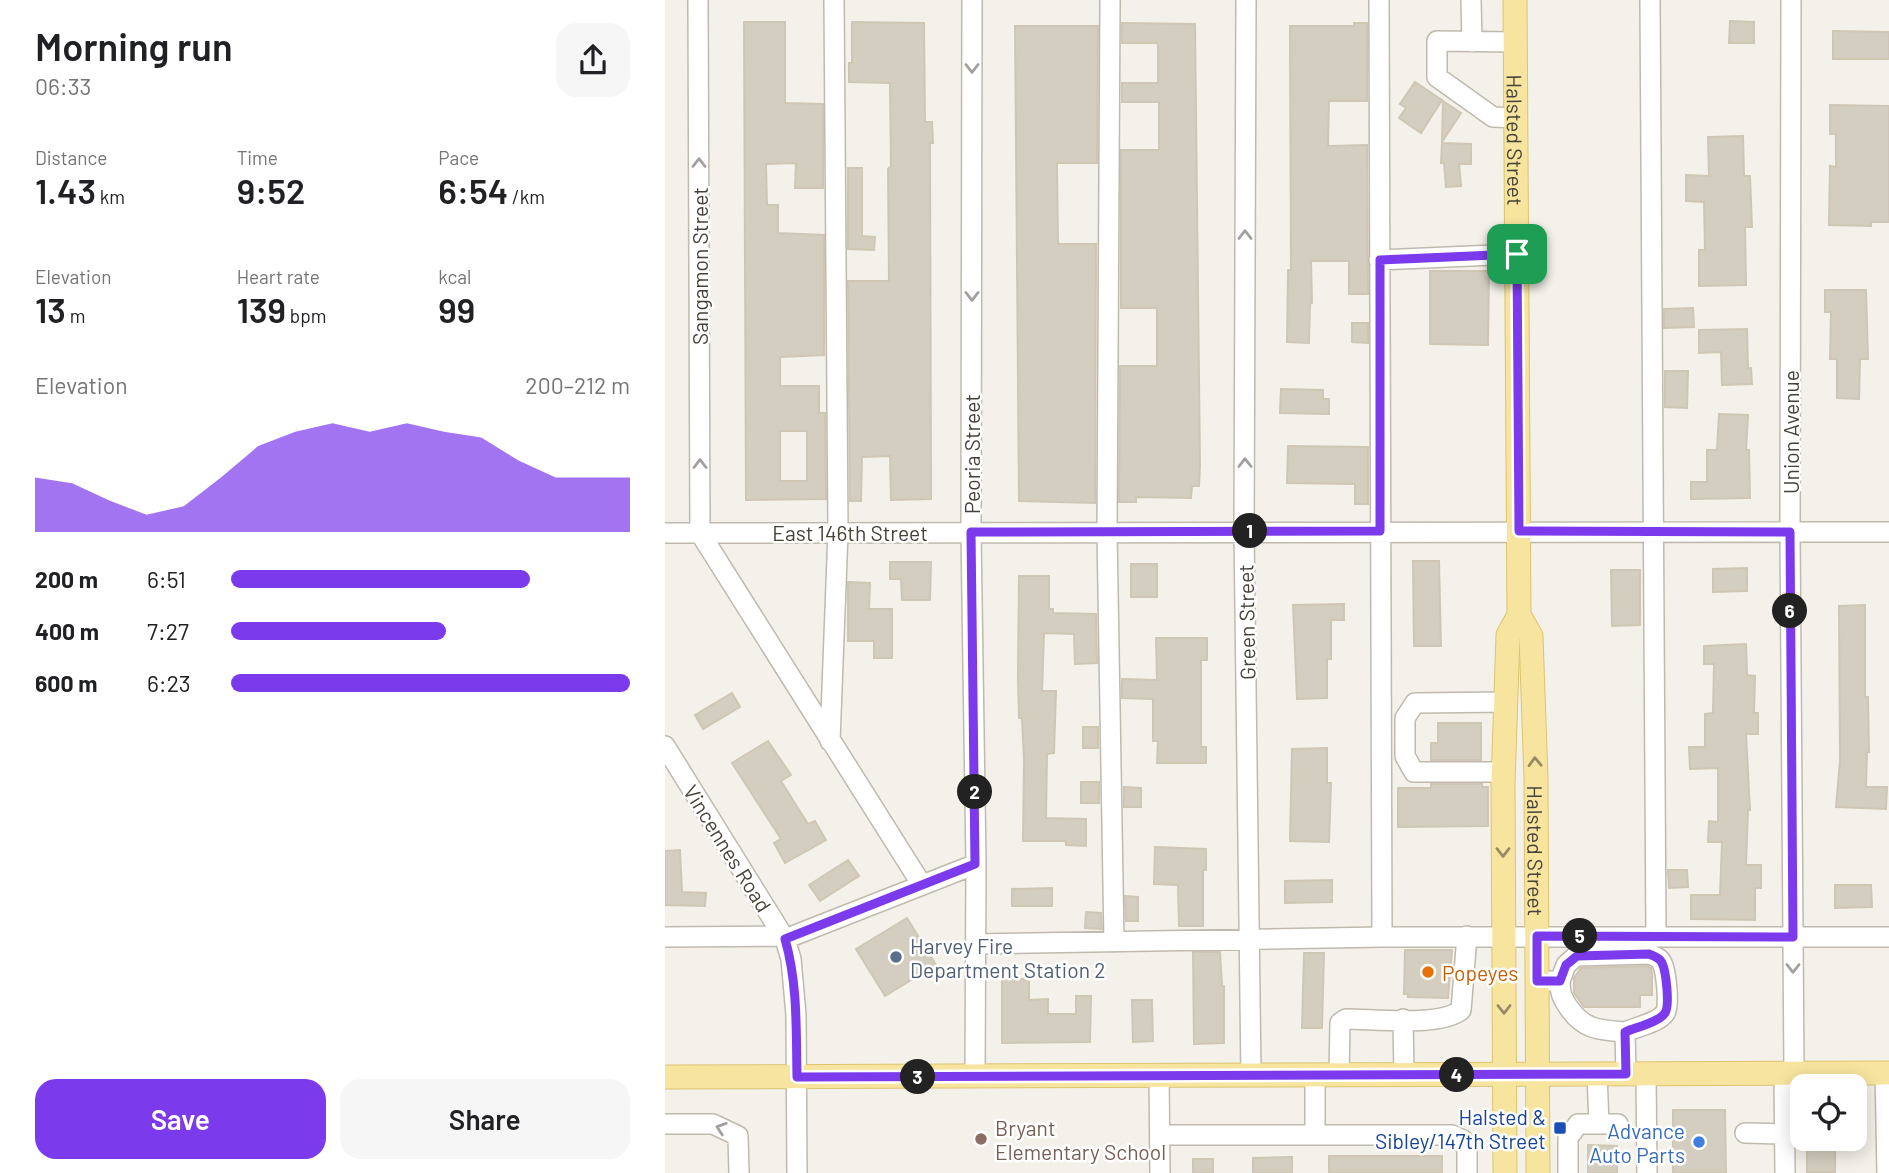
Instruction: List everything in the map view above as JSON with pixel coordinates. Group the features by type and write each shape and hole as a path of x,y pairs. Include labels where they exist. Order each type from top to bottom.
{"main road":[{"name":"Halsted Street","path":"1505,1173 1504,772 1508,635 1519,615 1515,0"},
{"name":"Halsted Street","path":"1519,615 1531,636 1536,779 1537,936 1548,981 1537,1075 1538,1173"},
{"path":"665,1077 1887,1073"}],"street":[{"name":"Sangamon Street","path":"698,0 700,533"},
{"path":"830,741 838,532 834,0"},
{"name":"Peoria Street","path":"972,0 971,532 975,1077"},
{"path":"1110,0 1107,532 1114,942"},
{"name":"Green Street","path":"1246,0 1244,531 1251,1076"},
{"path":"1379,0 1382,937"},
{"path":"1471,0 1472,42"},
{"path":"1650,0 1656,936"},
{"name":"Union Avenue","path":"1785,1173 1784,1134 1789,1073 1793,937 1790,532 1791,0"},
{"path":"1515,42 1437,41 1437,77 1493,117 1516,118"},
{"path":"1380,260 1517,254"},
{"name":"East 146th Street","path":"665,533 1889,532"},
{"path":"700,533 922,886"},
{"path":"1504,772 1415,772 1405,756 1405,718 1415,703 1506,702"},
{"name":"Vincennes Road","path":"665,746 783,937 791,959 796,1015 797,1173"},
{"path":"665,937 783,937 975,864"},
{"path":"1339,1076 1340,1023 1346,1018 1436,1020 1455,1015 1461,1010 1467,936"},
{"path":"975,944 1467,936 1889,937"},
{"path":"1577,956 1656,956 1662,962 1668,1002 1666,1012 1659,1018 1625,1032 1582,1024 1575,1019 1560,994 1548,981 1577,956"},
{"path":"1403,1020 1404,1076"},
{"path":"1625,1032 1636,1074 1647,1173"},
{"path":"1887,1073 1887,1165"},
{"path":"1568,1173 1568,1139 1578,1124 1609,1124 1597,1075"},
{"path":"1159,1076 1160,1173"},
{"path":"1315,1076 1315,1135"},
{"path":"665,1124 713,1124 738,1136 739,1173"},
{"path":"1745,1133 1784,1134"},
{"path":"1160,1135 1451,1135 1463,1140 1467,1151 1467,1173"},
{"path":"1537,1138 1568,1139"}],"building":[{"path":"1730,21 1754,22 1754,43 1729,43"},
{"path":"744,22 785,22 785,103 823,104 823,188 795,188 796,163 766,164 767,205 778,205 778,233 824,235 824,355 780,357 780,386 819,386 819,413 825,413 826,499 746,500","holes":["780,431 807,431 807,481 780,481"]},
{"path":"852,22 924,23 925,122 932,122 933,143 930,143 931,499 891,500 890,456 862,457 861,501 850,501 848,281 889,281 888,169 891,166 890,83 849,82"},
{"path":"1122,23 1195,24 1200,466 1199,486 1192,486 1191,498 1136,497 1136,502 1119,502 1120,366 1157,366 1157,308 1121,308 1121,150 1159,150 1159,102 1122,102 1122,83 1158,83 1158,45 1122,43"},
{"path":"1354,23 1367,23 1367,101 1329,101 1328,146 1367,145 1368,294 1349,294 1349,261 1311,261 1309,343 1287,342 1288,270 1291,270 1290,26 1354,26"},
{"path":"1015,26 1098,26 1097,163 1057,163 1058,244 1096,244 1095,503 1019,501"},
{"path":"1833,31 1889,32 1889,59 1833,59"},
{"path":"1415,82 1442,100 1421,133 1399,118 1406,108 1400,104"},
{"path":"1443,101 1461,113 1442,142"},
{"path":"1830,105 1889,106 1889,222 1871,222 1871,226 1829,225 1830,166 1836,167 1836,134 1830,134"},
{"path":"1743,136 1744,176 1750,176 1752,227 1745,227 1746,285 1699,286 1699,250 1705,250 1704,202 1686,201 1686,175 1709,176 1708,137"},
{"path":"1442,143 1471,144 1471,164 1459,164 1461,186 1446,187 1444,163 1441,163"},
{"path":"848,168 862,168 862,236 875,237 874,250 848,249"},
{"path":"1430,271 1489,271 1488,345 1430,344"},
{"path":"1825,290 1866,290 1868,359 1860,359 1859,399 1837,398 1837,359 1830,359 1831,312 1825,312"},
{"path":"1693,308 1694,327 1664,328 1664,309"},
{"path":"1352,323 1368,323 1368,343 1352,342"},
{"path":"1747,329 1748,368 1751,368 1752,384 1722,385 1721,352 1699,353 1699,330"},
{"path":"1665,371 1688,371 1687,408 1665,407"},
{"path":"1281,389 1323,390 1323,399 1329,399 1329,414 1280,413"},
{"path":"1719,414 1748,415 1746,450 1749,450 1750,498 1691,499 1691,482 1707,482 1707,450 1717,450"},
{"path":"1288,446 1368,447 1368,504 1355,504 1355,484 1287,483"},
{"path":"1413,561 1439,561 1441,646 1414,646"},
{"path":"890,562 931,562 930,600 902,600 901,579 890,579"},
{"path":"1131,564 1157,564 1157,597 1131,597"},
{"path":"1747,568 1747,591 1713,592 1713,569"},
{"path":"1611,570 1640,570 1640,625 1612,626"},
{"path":"1019,576 1049,576 1049,609 1053,609 1053,613 1096,614 1097,663 1075,664 1074,634 1044,633 1042,691 1056,691 1054,753 1047,754 1046,818 1086,819 1086,846 1066,845 1066,841 1023,841 1024,760 1018,677"},
{"path":"848,582 870,583 869,609 892,609 892,658 874,658 874,641 848,641"},
{"path":"1344,604 1344,620 1331,620 1327,698 1297,699 1293,605"},
{"path":"1865,605 1865,697 1868,697 1869,752 1866,787 1887,787 1886,809 1836,807 1840,761 1839,606"},
{"path":"1156,638 1207,638 1207,660 1201,660 1201,747 1206,747 1206,763 1157,763 1158,741 1153,741 1153,699 1122,698 1122,679 1157,680"},
{"path":"1746,644 1747,675 1755,676 1754,713 1758,713 1758,734 1746,734 1750,810 1746,865 1761,865 1761,888 1755,888 1755,920 1691,919 1691,895 1720,895 1722,842 1708,842 1709,821 1718,822 1718,768 1690,769 1689,747 1705,747 1705,714 1713,713 1714,664 1704,664 1704,646"},
{"path":"732,693 740,707 703,729 695,715"},
{"path":"1438,723 1481,723 1481,760 1431,760 1431,743 1438,743"},
{"path":"1083,727 1098,727 1098,748 1083,748"},
{"path":"768,741 791,775 781,781 808,824 815,821 826,840 785,863 774,843 781,839 732,763"},
{"path":"1327,748 1327,783 1331,783 1329,842 1290,841 1292,749"},
{"path":"1081,782 1099,782 1099,803 1081,803"},
{"path":"1431,784 1482,784 1482,787 1488,787 1488,826 1398,827 1398,788 1431,788"},
{"path":"1124,787 1141,788 1141,807 1124,807"},
{"path":"1155,847 1206,849 1206,870 1203,870 1203,926 1179,926 1178,885 1154,884"},
{"path":"680,850 682,892 706,893 705,906 665,905 665,851"},
{"path":"848,860 859,876 820,901 809,885"},
{"path":"1668,870 1687,870 1688,887 1669,888"},
{"path":"1332,880 1332,902 1285,903 1285,881"},
{"path":"1835,885 1871,885 1872,907 1835,908"},
{"path":"1052,888 1052,906 1012,906 1012,889"},
{"path":"1125,896 1138,897 1138,921 1126,921"},
{"path":"1086,912 1101,913 1102,929 1085,928"},
{"name":"Harvey Fire Department Station 2","path":"907,918 936,965 885,996 856,949"},
{"name":"Popeyes","path":"1405,950 1452,950 1448,998 1408,997 1408,994 1404,994"},
{"path":"1193,952 1220,952 1224,986 1224,1043 1194,1044"},
{"path":"1304,953 1324,953 1322,1028 1302,1028"},
{"path":"1581,968 1651,968 1652,995 1640,995 1640,1007 1584,1007 1574,993 1574,978"},
{"path":"1002,979 1029,979 1029,1000 1048,999 1048,1014 1076,1014 1076,996 1091,996 1090,1042 1002,1043"},
{"path":"1132,1000 1152,1000 1153,1041 1133,1042"},
{"name":"Advance Auto Parts","path":"1673,1110 1725,1110 1726,1173 1673,1173"},
{"path":"1588,1145 1617,1146 1617,1173 1588,1173"},
{"path":"1807,1151 1835,1151 1835,1172 1807,1172"},
{"path":"1329,1156 1442,1156 1442,1173 1329,1173"},
{"path":"1292,1157 1292,1173 1253,1173 1253,1158"},
{"path":"1193,1159 1213,1159 1213,1173 1193,1173"}],"place":[{"name":"Harvey Fire Department Station 2","path":"896,957"},
{"name":"Popeyes","path":"1428,972"},
{"name":"Halsted & Sibley/147th Street","path":"1560,1128"},
{"name":"Bryant Elementary School","path":"981,1139"},
{"name":"Advance Auto Parts","path":"1699,1142"}],"route":[{"path":"1517,254 1519,531 1790,532 1793,937 1537,936 1537,981 1560,981 1566,965 1577,956 1649,954 1662,962 1668,1002 1666,1012 1659,1018 1625,1032 1626,1074 797,1077 796,1015 791,959 785,939 975,864 971,532 1380,531 1380,260 1517,254"}]}
